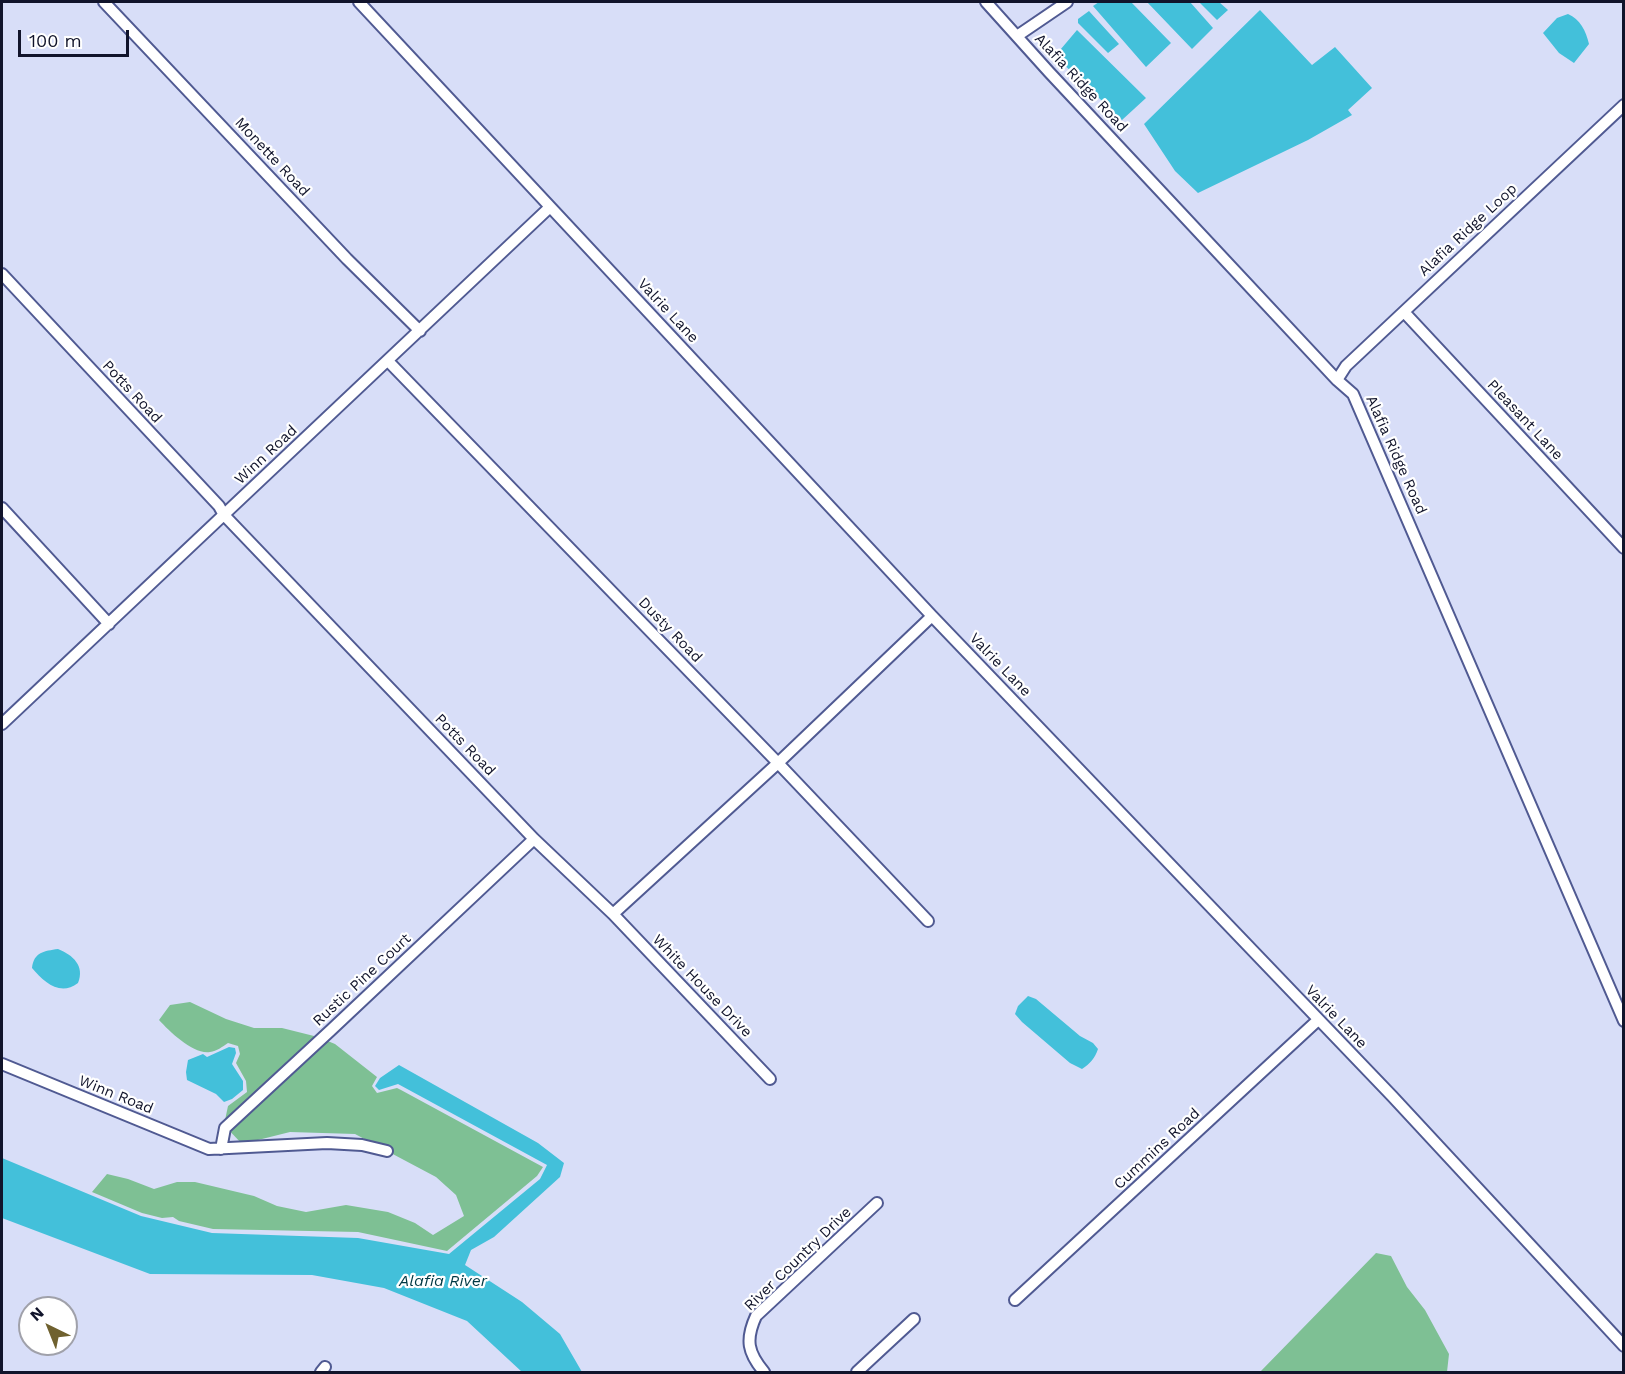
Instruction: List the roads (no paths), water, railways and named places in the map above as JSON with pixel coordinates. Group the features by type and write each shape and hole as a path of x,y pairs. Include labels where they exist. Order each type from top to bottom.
{"street":[{"name":"Monette Road","path":"104,2 347,259 420,332"},
{"name":"Valrie Lane","path":"359,2 932,616 1318,1020 1623,1346"},
{"name":"Alafia Ridge Road","path":"986,2 1337,380 1353,394 1623,1021"},
{"path":"1017,36 1067,2"},
{"name":"Alafia Ridge Loop","path":"1337,380 1347,366 1623,105"},
{"name":"Winn Road","path":"2,724 550,207"},
{"name":"Potts Road","path":"2,274 219,506 224,515 534,839 613,914"},
{"name":"Pleasant Lane","path":"1404,312 1623,548"},
{"name":"Dusty Road","path":"388,361 928,921"},
{"path":"2,508 109,624"},
{"path":"613,914 778,763 932,616"},
{"name":"Rustic Pine Court","path":"221,1149 225,1128 534,839"},
{"name":"White House Drive","path":"613,914 770,1079"},
{"name":"Cummins Road","path":"1015,1300 1318,1020"},
{"name":"Winn Road","path":"2,1064 209,1149 327,1143 362,1145 387,1151"},
{"name":"River Country Drive","path":"764,1372 749,1350 750,1330 756,1316 877,1203"},
{"path":"857,1372 914,1319"}],"water":[{"path":"1099,2 1131,2 1171,43 1146,67 1093,6"},
{"path":"1147,2 1190,2 1213,28 1192,49"},
{"path":"1199,2 1219,2 1228,10 1217,20"},
{"path":"1260,10 1312,65 1335,47 1372,88 1348,110 1352,115 1308,140 1198,193 1175,171 1144,124"},
{"path":"1089,11 1119,44 1108,53 1078,23 1078,19"},
{"path":"1568,14 1582,26 1589,44 1574,63 1559,53 1543,33 1557,18"},
{"path":"1077,30 1146,98 1122,120 1055,56"},
{"path":"58,949 73,958 80,971 78,983 65,989 47,983 32,968 37,955"},
{"path":"1028,996 1036,999 1098,1049 1094,1058 1082,1069 1070,1063 1015,1014 1018,1006"},
{"path":"229,1047 235,1048 236,1053 232,1064 243,1081 243,1090 224,1102 216,1094 187,1080 186,1072 188,1060 203,1054 207,1057"},
{"name":"Alafia River","path":"399,1065 538,1143 564,1163 560,1177 494,1237 471,1250 465,1265 522,1302 560,1334 582,1372 522,1372 467,1321 384,1288 312,1275 150,1274 2,1218 2,1158 141,1216 212,1233 358,1238 449,1254 540,1179 547,1165 398,1084 379,1090 375,1086 380,1078"}]}
